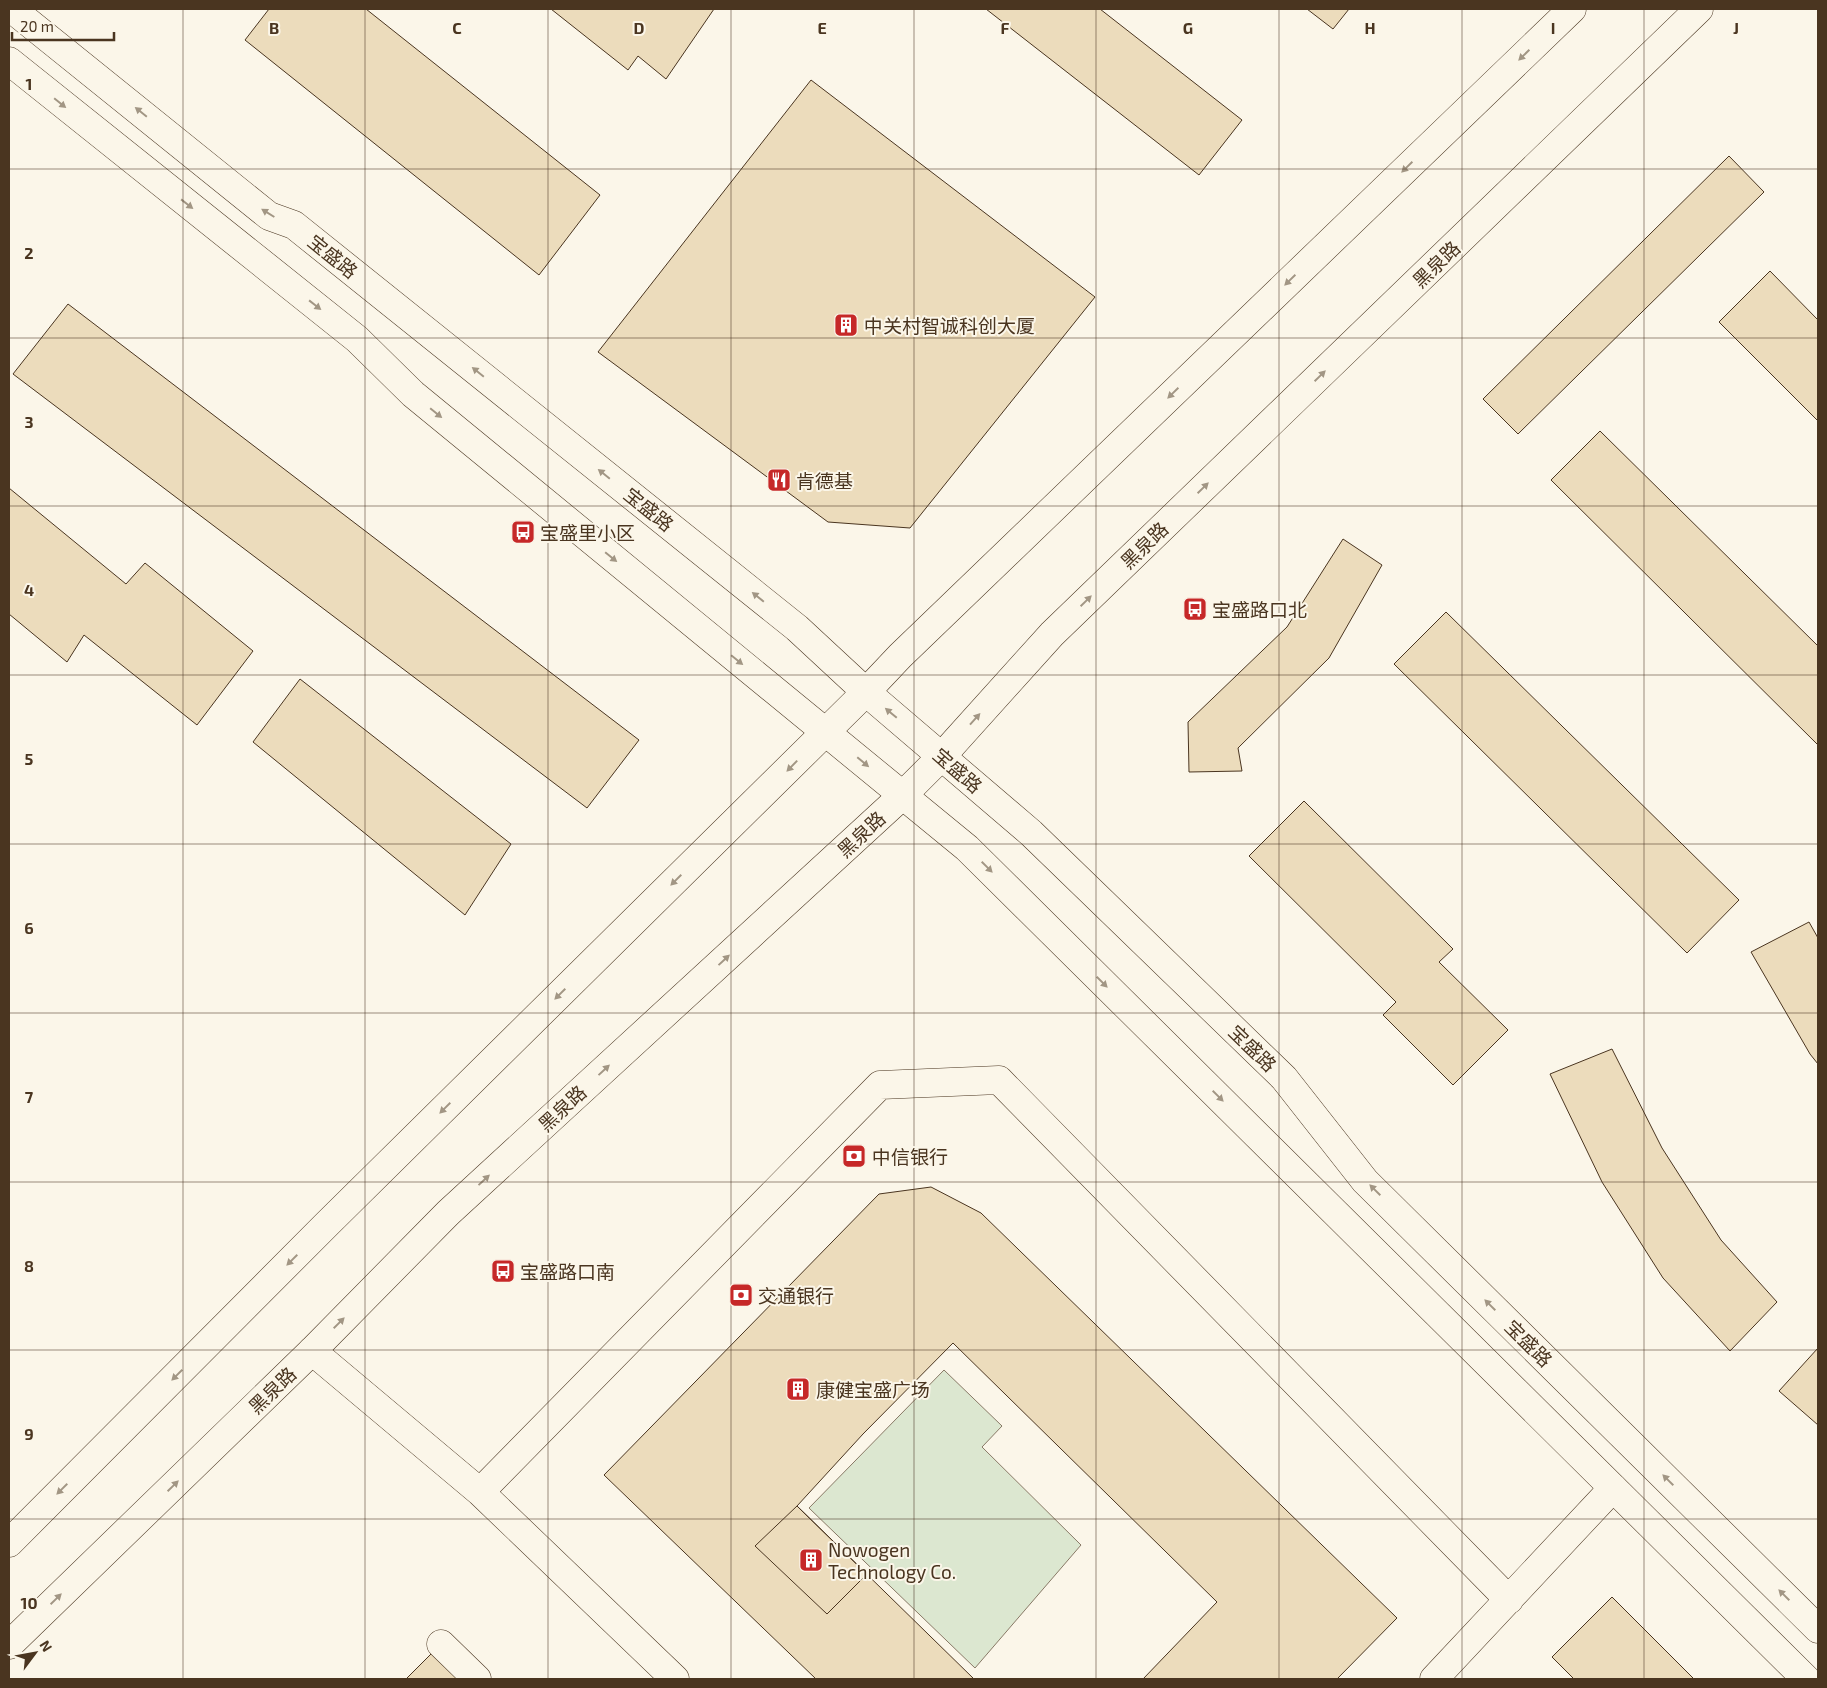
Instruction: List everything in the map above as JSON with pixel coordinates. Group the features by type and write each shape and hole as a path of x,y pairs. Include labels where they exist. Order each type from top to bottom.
{"street":[{"name":"宝盛路","path":"12,9 269,216 294,225 796,628 866,692 1032,833 1284,1078 1365,1181 1818,1629"},
{"path":"9,1543 319,1232 866,692 900,656 1572,9"},
{"name":"黑泉路","path":"9,1646 312,1351 448,1213 903,795 942,756 1052,634 1699,9"},
{"path":"9,61 357,338 413,394 967,848 1806,1679"},
{"path":"480,1492 880,1084 999,1080 1509,1600"},
{"path":"312,1351 480,1492 675,1679"},
{"path":"1434,1679 1613,1488"},
{"path":"441,1644 478,1679"}],"green space":[{"path":"944,1370 1002,1426 982,1447 1081,1545 975,1668 809,1508"}],"building":[{"path":"269,9 366,9 600,195 539,275 245,40"},
{"path":"551,9 714,9 666,79 638,56 628,70"},
{"path":"986,9 1100,9 1242,120 1199,175"},
{"path":"1307,9 1349,9 1333,29"},
{"name":"中关村智诚科创大厦","path":"811,80 1095,297 910,528 828,522 598,352"},
{"path":"1729,156 1764,192 1518,434 1483,399"},
{"path":"1770,271 1818,320 1818,421 1719,322"},
{"path":"68,304 639,740 587,808 13,374"},
{"path":"1600,431 1818,646 1818,745 1551,480"},
{"path":"9,488 126,584 145,563 253,651 197,725 84,635 67,662 9,614"},
{"path":"1343,539 1382,565 1329,658 1238,748 1242,771 1189,772 1188,722 1287,627"},
{"path":"1446,612 1739,900 1687,953 1394,664"},
{"path":"300,679 511,844 465,915 253,742"},
{"path":"1304,801 1453,949 1439,962 1508,1030 1453,1085 1383,1015 1396,1002 1249,856"},
{"path":"1809,922 1818,938 1818,1064 1810,1054 1751,952"},
{"path":"1612,1049 1662,1148 1721,1240 1777,1302 1730,1351 1663,1278 1602,1182 1550,1074"},
{"name":"康健宝盛广场","path":"931,1187 981,1213 1397,1618 1337,1679 1143,1679 1217,1602 953,1343 863,1434 797,1506 974,1679 816,1679 604,1475 879,1194"},
{"path":"1818,1348 1818,1425 1779,1391"},
{"name":"Nowogen Technology Co.","path":"797,1506 867,1574 827,1614 755,1546"},
{"path":"1612,1597 1694,1679 1574,1679 1552,1657"},
{"path":"433,1652 461,1679 406,1679"}],"place":[{"name":"中关村智诚科创大厦","path":"846,325"},
{"name":"肯德基","path":"779,480"},
{"name":"宝盛里小区","path":"523,532"},
{"name":"宝盛路口北","path":"1195,609"},
{"name":"中信银行","path":"854,1156"},
{"name":"宝盛路口南","path":"503,1271"},
{"name":"交通银行","path":"741,1295"},
{"name":"康健宝盛广场","path":"798,1389"},
{"name":"Nowogen Technology Co.","path":"811,1560"}]}
